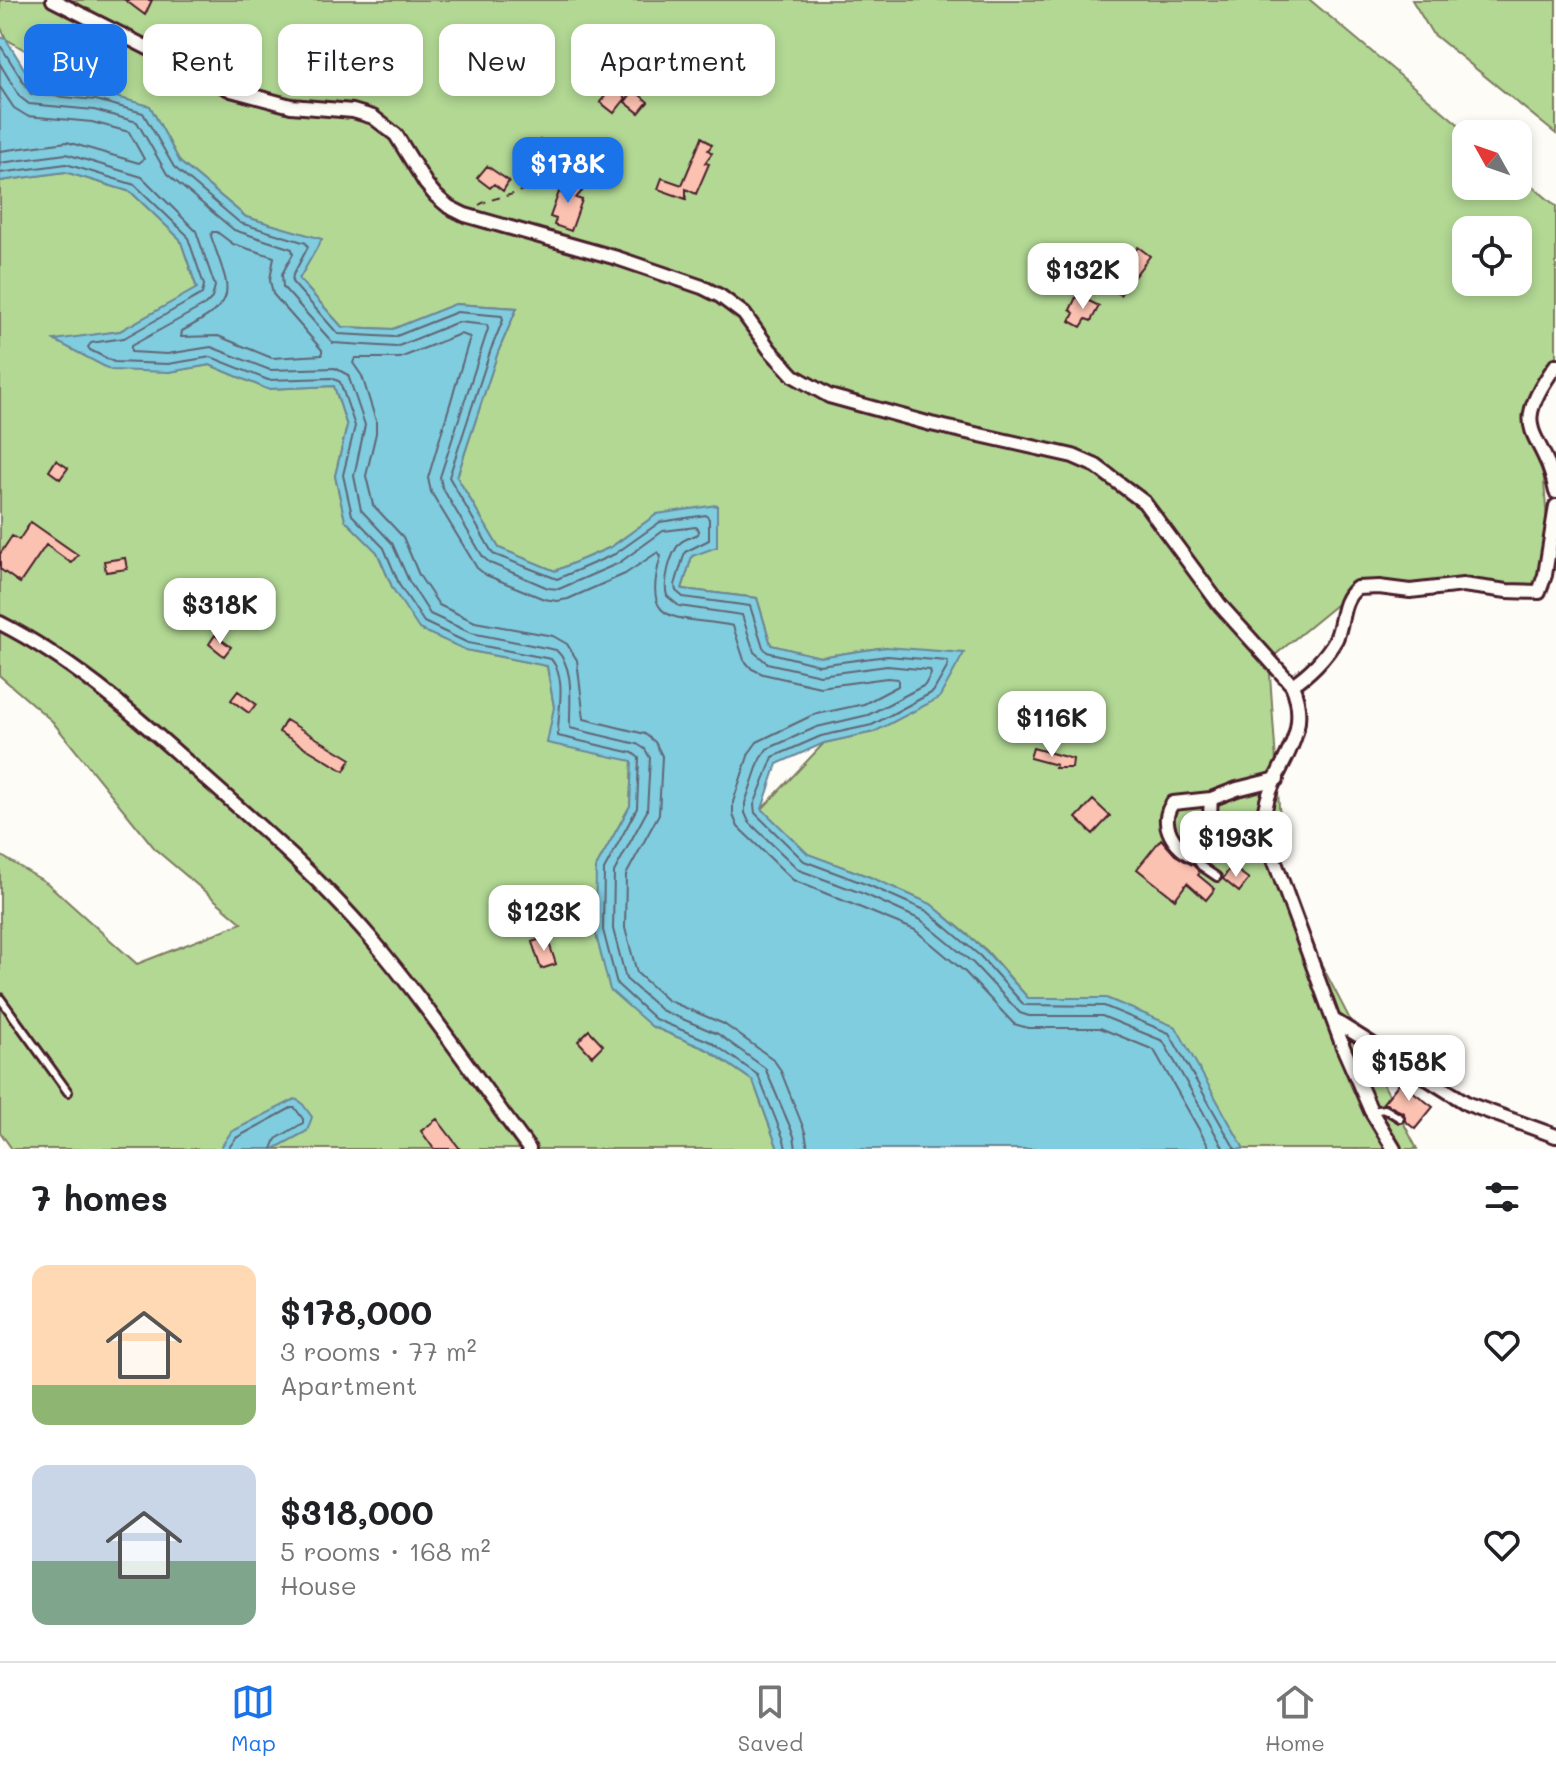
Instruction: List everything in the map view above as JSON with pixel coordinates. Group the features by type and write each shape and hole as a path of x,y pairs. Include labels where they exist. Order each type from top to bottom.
{"street":[{"path":"53,0 231,90 291,106 353,111 373,117 396,135 426,184 449,207 465,215 617,258 702,287 733,303 794,376 829,396 931,424 1073,456 1096,466 1144,502 1243,634 1292,685 1300,711 1298,728 1267,803 1264,822 1269,846 1343,1047 1371,1111 1394,1149"},
{"path":"1556,365 1534,402 1528,423 1556,492"},
{"path":"1539,592 1545,575 1556,506"},
{"path":"1292,685 1314,668 1334,642 1347,598 1357,588 1410,591 1463,585 1542,594 1554,591"},
{"path":"0,623 112,696 313,879 367,934 397,971 529,1149"},
{"path":"1211,799 1207,843 1202,853 1195,857 1184,853 1175,845 1169,832 1168,810 1173,803 1211,799 1277,779"},
{"path":"1335,1021 1468,1104 1556,1136"}],"lane":[{"path":"1195,857 1201,866 1217,877"},
{"path":"0,998 68,1092"},
{"path":"1371,1111 1385,1109 1400,1118"}],"path":[{"path":"465,215 487,200 521,192 528,187 533,178 533,166"}],"green space":[{"path":"0,0 1310,0 1453,120 1452,200 1532,200 1532,186 1556,206 1556,378 1534,402 1542,454 1549,550 1539,592 1438,586 1352,592 1269,660 1285,894 1417,1149 1244,1149 1175,1027 1106,998 1028,998 986,950 931,904 807,854 762,809 824,743 874,732 886,647 820,657 771,645 757,598 682,589 692,556 657,514 611,547 555,571 499,548 457,477 498,352 517,308 456,304 393,329 342,327 299,279 321,239 246,217 180,162 150,106 112,96 127,96 127,24 24,24 24,49 6,39 0,26"},
{"path":"1412,0 1556,0 1556,134 1432,33"},
{"path":"65,172 131,192 180,239 197,289 120,331 55,341 169,372 210,365 267,389 334,386 347,426 335,476 345,520 377,552 393,589 466,650 547,666 554,707 632,761 630,806 596,867 651,1026 708,1050 753,1081 778,1149 12,1149 0,1132 0,855 47,883 137,964 242,923 156,850 52,721 0,676 0,181"}],"water":[{"path":"0,37 6,39 24,68 24,96 112,96 150,106 180,162 246,217 322,239 299,279 342,327 393,329 455,304 517,308 498,352 457,477 499,548 555,571 611,547 657,514 717,505 717,547 692,556 682,589 757,598 771,645 820,657 886,647 964,653 939,698 874,732 824,743 777,764 762,809 808,854 931,904 986,951 1028,998 1106,998 1176,1027 1244,1149 778,1149 753,1081 708,1050 651,1026 610,990 595,931 596,867 630,806 632,761 547,743 554,707 547,666 466,650 419,629 393,589 377,552 345,520 335,476 347,426 334,386 267,389 210,365 169,372 111,370 54,340 120,331 197,288 180,239 131,192 65,172 0,181"},
{"path":"295,1099 312,1117 307,1131 274,1149 220,1149 231,1132"}],"building":[{"path":"125,0 152,0 145,15"},
{"path":"605,96 626,98 614,113 600,102"},
{"path":"630,96 641,96 648,102 639,113 625,102"},
{"path":"702,137 712,145 708,150 712,153 705,163 709,164 696,194 686,189 686,199 658,189 662,178 682,185"},
{"path":"540,140 555,152 539,166 527,156"},
{"path":"487,166 509,181 503,191 494,184 490,188 477,178"},
{"path":"579,176 588,184 576,198 582,200 571,231 554,225 556,219 550,217 559,192 564,194"},
{"path":"1138,247 1150,256 1120,295 1107,284"},
{"path":"1077,295 1099,306 1091,321 1086,319 1081,327 1070,321 1074,313 1070,310"},
{"path":"56,460 68,468 60,479 49,471"},
{"path":"31,522 78,555 71,563 46,545 20,583 0,569 0,554 12,536 19,540"},
{"path":"125,558 127,569 106,572 104,561"},
{"path":"215,635 231,647 224,656 209,644"},
{"path":"238,691 256,704 249,713 231,700"},
{"path":"286,720 351,759 344,771 279,732"},
{"path":"1033,748 1073,759 1072,768 1055,768 1056,765 1030,758"},
{"path":"1093,800 1110,816 1093,834 1076,818"},
{"path":"1161,839 1175,855 1194,866 1200,872 1198,875 1215,889 1206,900 1187,883 1175,899 1137,869"},
{"path":"1231,866 1249,879 1239,892 1223,879"},
{"path":"547,937 556,964 541,969 532,942"},
{"path":"589,1030 603,1045 592,1056 578,1041"},
{"path":"1404,1077 1415,1086 1412,1091 1433,1107 1415,1129 1405,1121 1404,1113 1383,1103"},
{"path":"437,1119 460,1149 434,1149 421,1131"}]}
